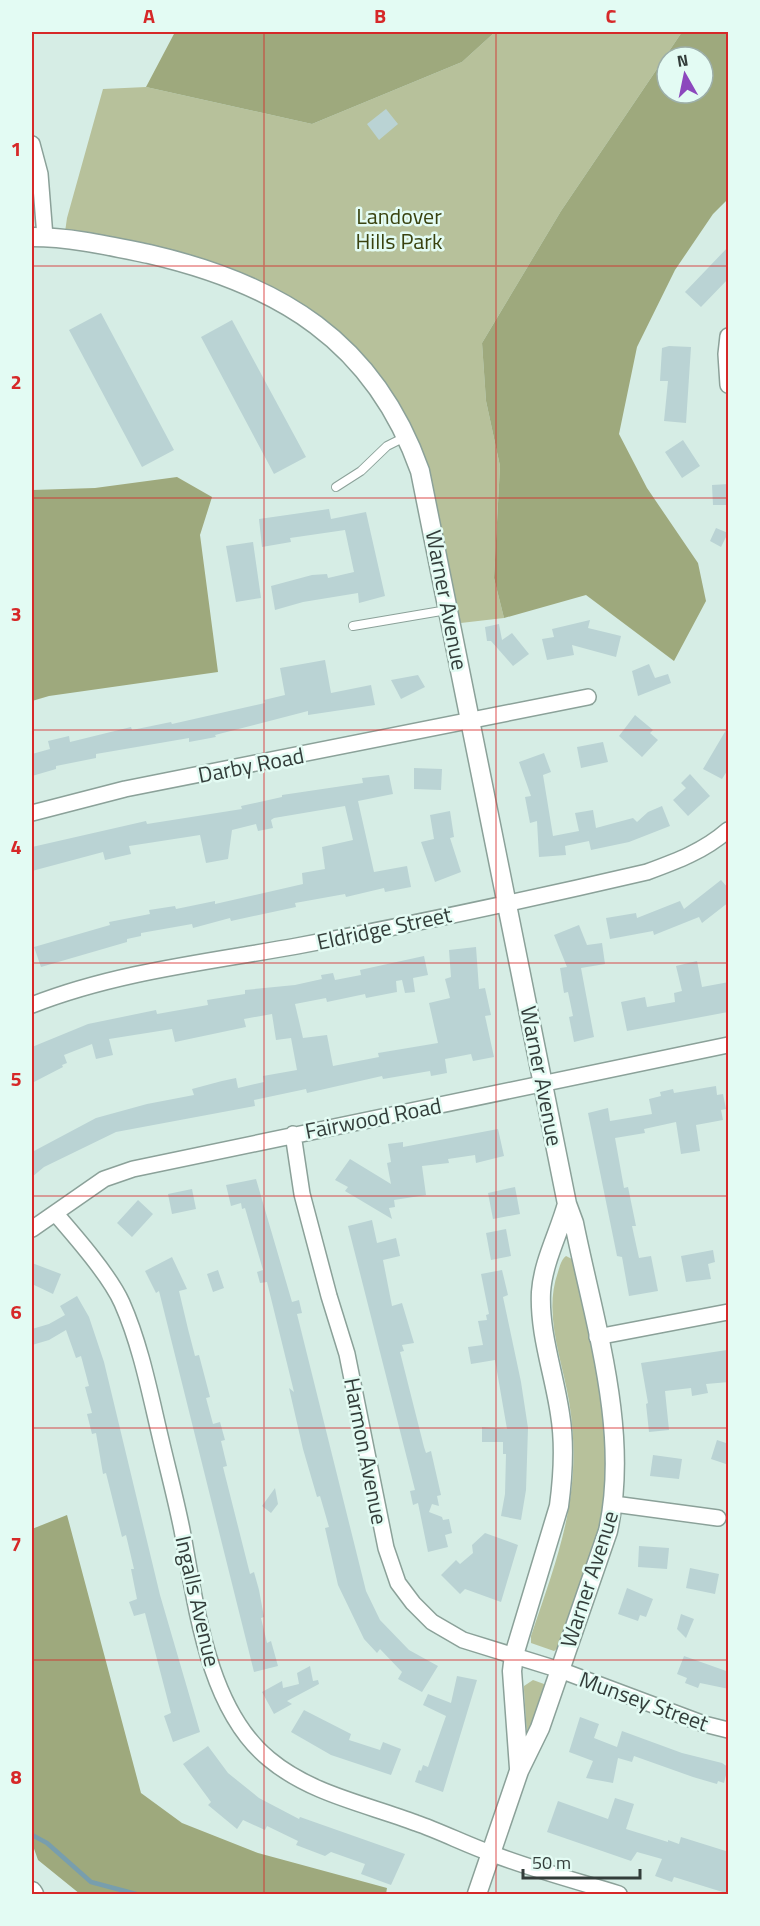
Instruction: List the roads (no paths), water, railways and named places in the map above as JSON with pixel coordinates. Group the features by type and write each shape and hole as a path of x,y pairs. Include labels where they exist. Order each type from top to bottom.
{"street":[{"path":"32,144 40,174 38,237"},
{"name":"Warner Avenue","path":"38,237 98,243 207,268 256,288 299,313 332,337 381,390 407,436 420,471 567,1204 574,1223 611,1402 615,1453 614,1504 598,1564 540,1728 519,1771 477,1894"},
{"path":"729,336 726,354 729,385"},
{"name":"Darby Road","path":"32,813 125,789 588,697"},
{"name":"Eldridge Street","path":"32,1005 62,993 117,979 191,963 308,944 647,872 684,859 713,844 729,830"},
{"name":"Fairwood Road","path":"32,1229 104,1179 133,1169 729,1045"},
{"name":"Harmon Avenue","path":"293,1134 303,1194 328,1296 347,1354 386,1548 398,1582 413,1603 432,1622 463,1640 560,1670"},
{"name":"Warner Avenue","path":"519,1771 512,1671 514,1655 560,1494 562,1426 541,1317 541,1289 546,1264 567,1204"},
{"name":"Ingalls Avenue","path":"55,1213 81,1242 122,1302 152,1403 182,1527 195,1602 212,1663 223,1697 248,1736 268,1758 311,1785 357,1804 414,1822 492,1854 619,1894"},
{"path":"597,1337 729,1312"},
{"path":"614,1504 718,1518"},
{"name":"Munsey Street","path":"560,1670 704,1724 729,1730"}],"lane":[{"path":"336,487 361,471 387,446 407,436"},
{"path":"353,626 449,610"}],"waterway":[{"path":"32,1835 47,1843 91,1882 136,1894"}],"park label":[{"name":"Landover Hills Park","path":"399,228"}]}
